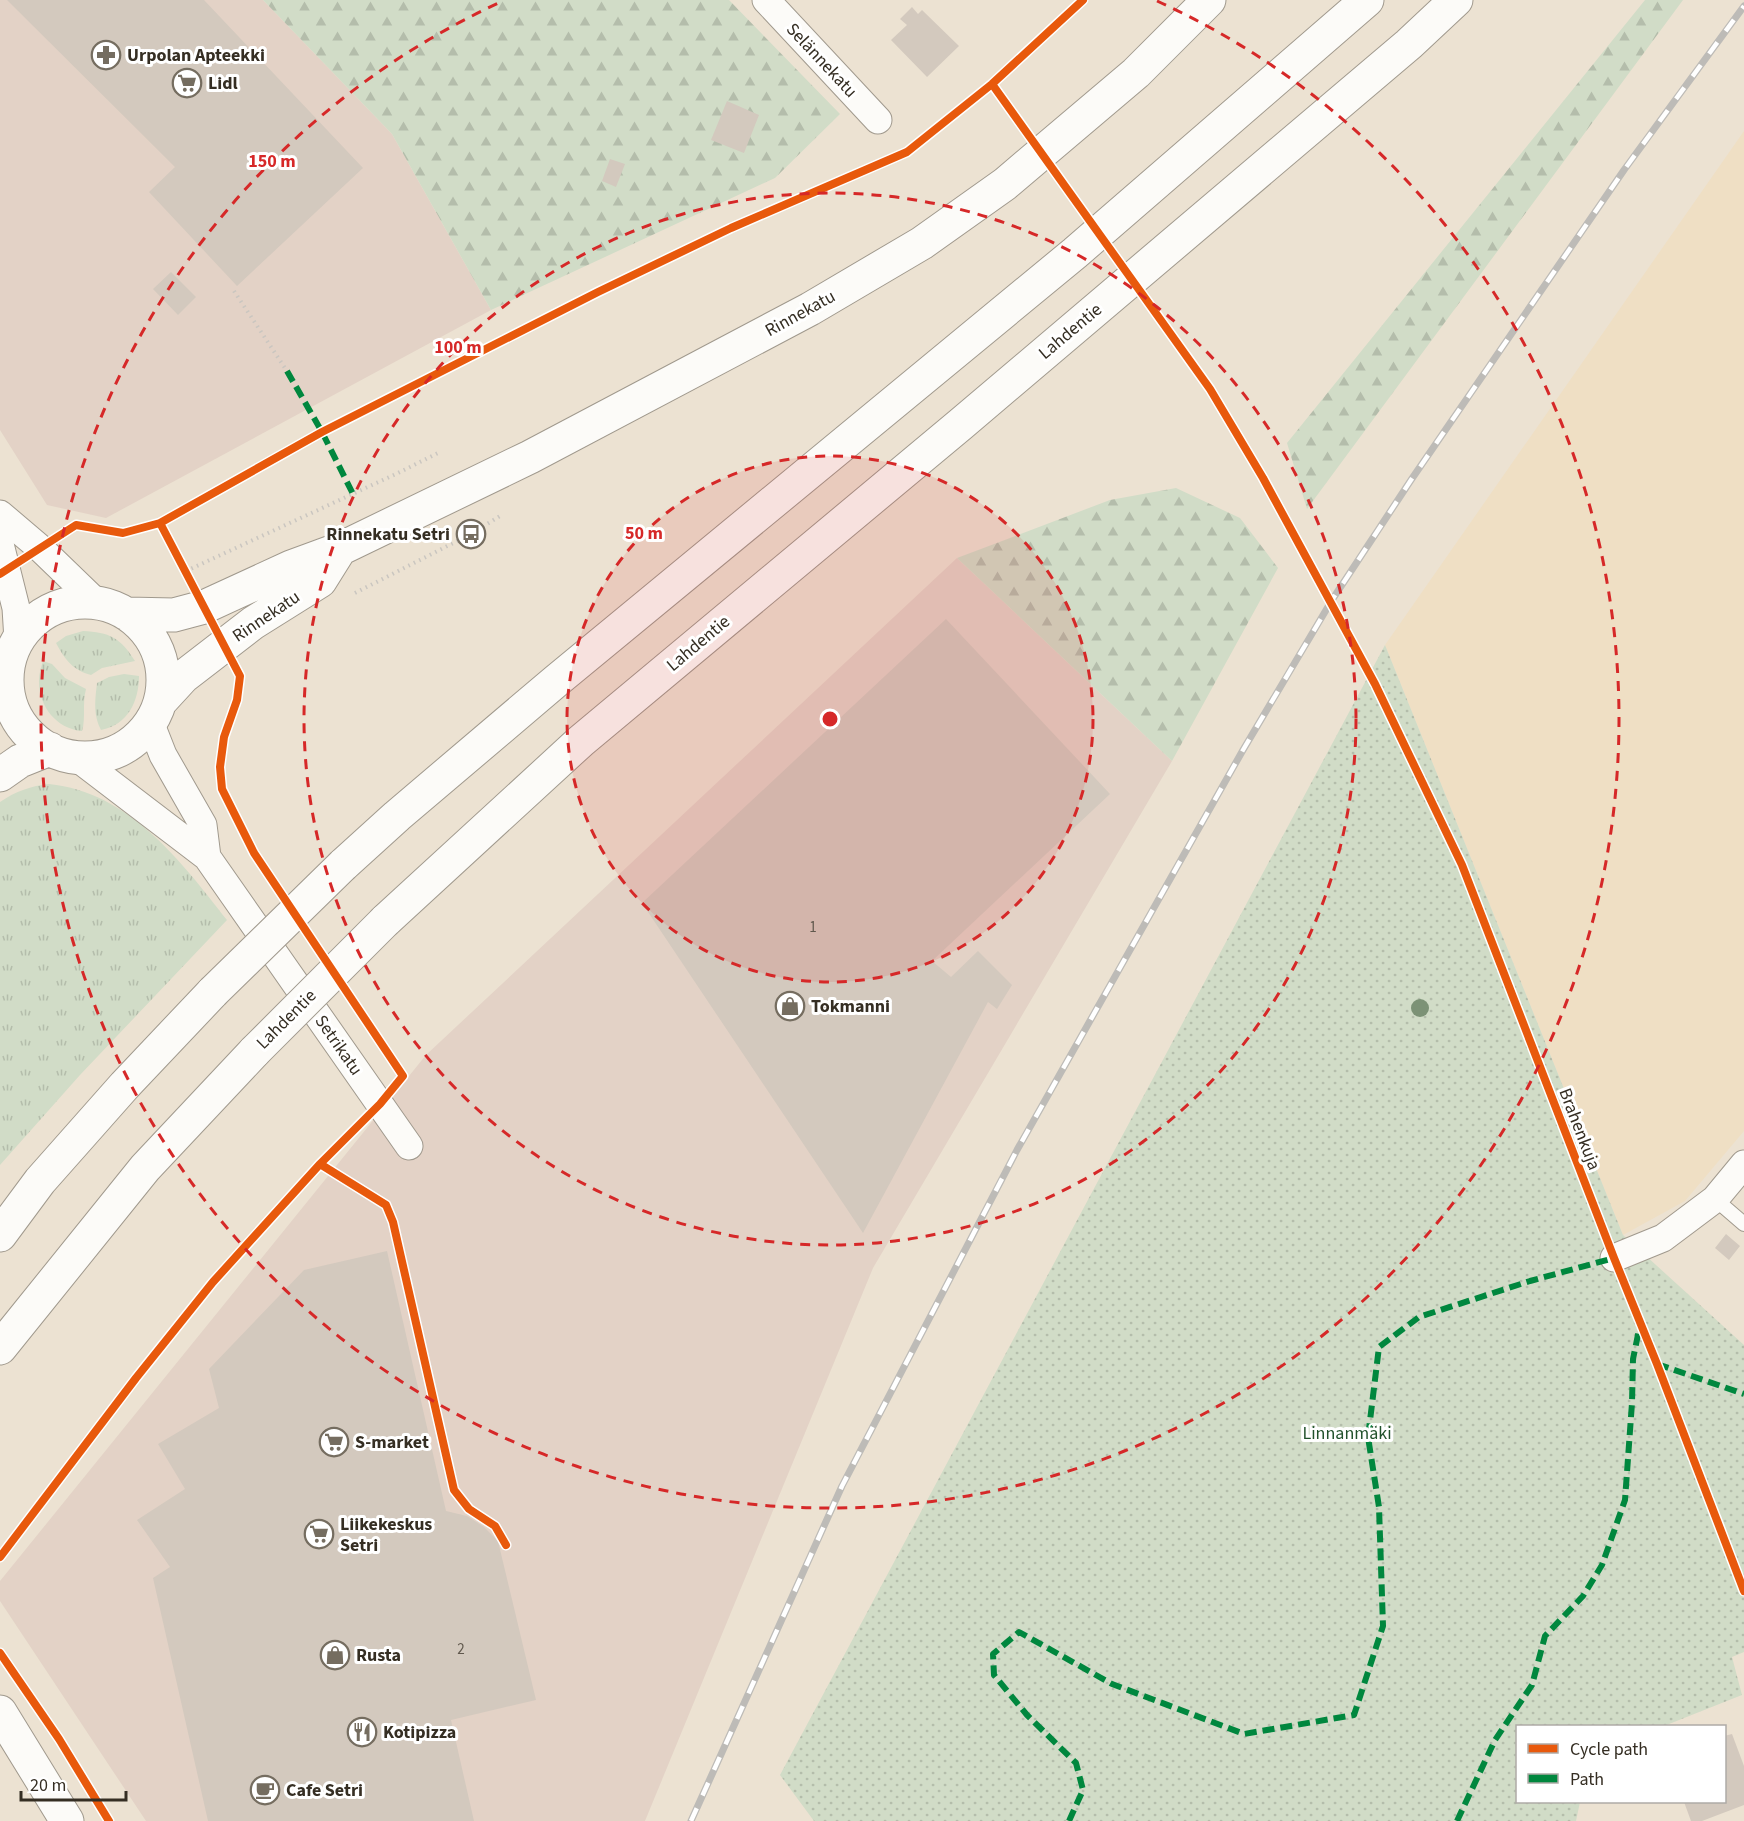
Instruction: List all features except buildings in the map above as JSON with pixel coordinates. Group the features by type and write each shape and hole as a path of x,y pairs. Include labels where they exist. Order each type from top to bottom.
{"main road":[{"name":"Rinnekatu","path":"127,614 174,615 204,607 291,567 340,549 540,452 810,309 922,243 1005,184 1136,73 1209,0"},
{"path":"0,1235 40,1181 125,1085 213,993 343,865 397,816 556,681 1075,253 1367,0"},
{"name":"Lahdentie","path":"0,1348 145,1168 255,1050 385,921 581,741 1409,44 1456,0"},
{"name":"Rinnekatu","path":"155,712 183,677 253,623 320,581 340,549"},
{"path":"0,775 20,761 63,753 97,757 118,750 136,739 155,712 163,682 161,662 154,644 142,627 127,614 113,607 78,602 60,605 30,625 10,654 7,688 12,707 21,724 34,739 63,753"},
{"path":"0,1218 40,1181"},
{"path":"0,1712 67,1821"}],"street":[{"name":"Selännekatu","path":"766,0 878,120"},
{"path":"0,514 40,548 97,603"},
{"path":"0,544 16,608 10,654"},
{"name":"Setrikatu","path":"155,712 163,755 203,825 207,857"},
{"name":"Setrikatu","path":"63,753 207,857 409,1146"},
{"path":"1614,1258 1663,1238 1715,1199 1744,1164"}],"lane":[{"path":"1715,1199 1744,1224"}],"path":[{"path":"234,291 287,371"},
{"path":"186,571 398,474 440,452"},
{"path":"348,597 471,534 500,516"},
{"path":"180,562 204,607"}],"shaded area":[{"path":"0,0 263,0 392,134 491,310 106,518 47,505 0,430"},
{"path":"1744,131 1744,1131 1685,1201 1623,1235 1385,645"},
{"path":"957,558 1172,761 873,1268 645,1821 146,1821 0,1601 0,1581 426,1055"}],"green space":[{"path":"263,0 729,0 840,114 775,178 491,310 392,134"},
{"path":"1645,0 1683,0 1307,509 1287,443"},
{"path":"1176,488 1240,518 1278,568 1172,761 957,558 1110,500"},
{"path":"83,631 100,633 113,638 125,647 135,661 102,668 91,675 79,670 66,659 56,643 66,636"},
{"name":"Linnanmäki","path":"1385,645 1623,1235 1744,1345 1744,1652 1732,1657 1742,1695 1667,1725 1516,1725 1516,1803 1580,1803 1576,1821 814,1821 780,1775"},
{"path":"43,661 52,664 65,678 86,689 82,731 64,726 45,707 39,689"},
{"path":"124,674 139,676 134,703 118,723 101,730 96,713 97,683 109,677"},
{"path":"49,784 78,790 104,800 128,815 172,853 227,920 80,1075 0,1165 0,802 24,790"}],"railway":[{"path":"691,1821 842,1486 1017,1150 1243,750 1332,600 1411,480 1624,170 1744,6"}],"marked path":[{"path":"287,371 322,432 353,494"},
{"path":"1069,1821 1083,1790 1076,1763 1027,1715 994,1675 993,1654 1019,1632 1112,1684 1244,1734 1354,1715 1383,1626 1379,1507 1368,1437 1379,1347 1419,1317 1530,1281 1614,1258"},
{"path":"1457,1821 1495,1740 1532,1685 1545,1636 1583,1596 1602,1565 1625,1500 1633,1359 1640,1325"},
{"path":"1657,1364 1744,1394"}],"cycle path":[{"path":"0,574 76,525 123,533 160,523 322,432 598,292 731,228 907,152 992,84 1083,0"},
{"name":"Brahenkuja","path":"992,84 1210,389 1263,478 1375,684 1462,865 1744,1591"},
{"path":"0,1557 136,1378 213,1282 320,1164 380,1104 403,1076 254,853 222,789 220,767 224,737 237,700 240,676 160,523"},
{"path":"320,1164 386,1205 393,1222 454,1490 469,1509 495,1526 506,1545"},
{"path":"0,1653 59,1739 109,1821"}],"place":[{"name":"Urpolan Apteekki","path":"106,55"},
{"name":"Lidl","path":"187,83"},
{"name":"Rinnekatu Setri","path":"471,534"},
{"name":"Tokmanni","path":"790,1006"},
{"name":"S-market","path":"334,1442"},
{"name":"Liikekeskus Setri","path":"319,1534"},
{"name":"Rusta","path":"335,1655"},
{"name":"Kotipizza","path":"362,1732"},
{"name":"Cafe Setri","path":"265,1790"}]}
